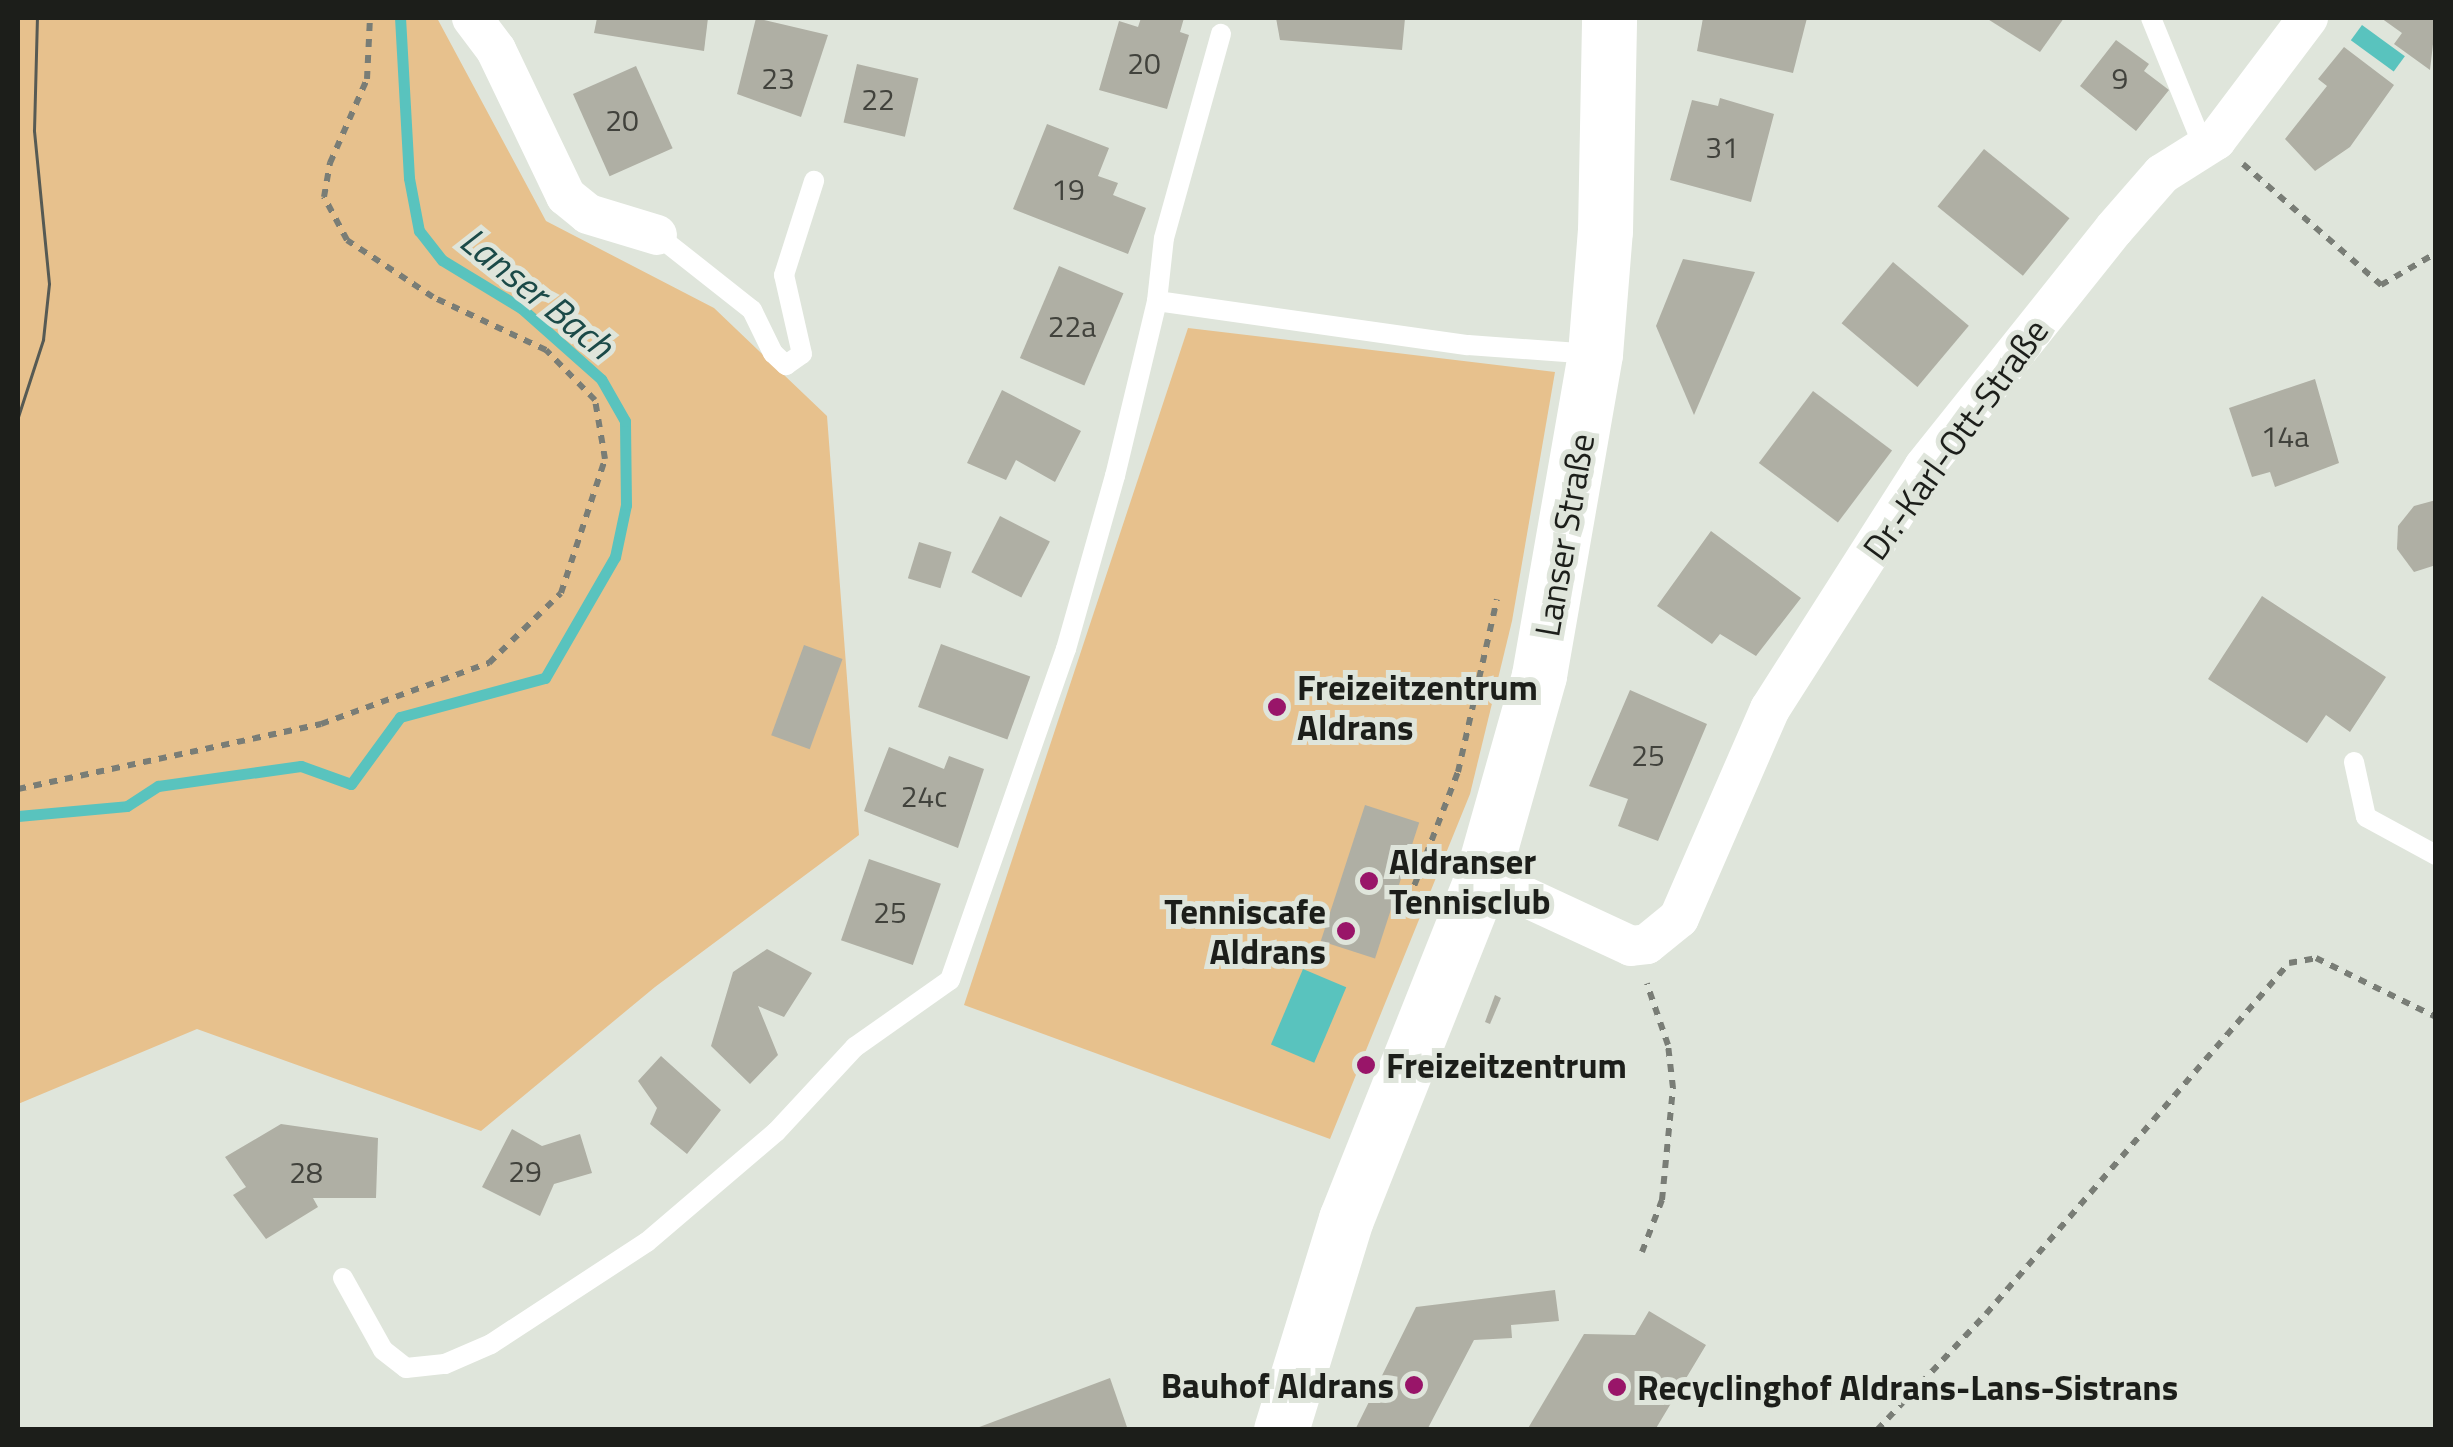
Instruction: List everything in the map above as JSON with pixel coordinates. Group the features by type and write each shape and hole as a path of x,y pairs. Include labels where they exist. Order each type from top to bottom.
{"main road":[{"name":"Lanser Straße","path":"1281,1430 1346,1219 1482,877 1539,675 1595,354 1605,230 1609,18"}],"street":[{"path":"472,18 496,50 566,196 588,214 657,235"},
{"name":"Dr.-Karl-Ott-Straße","path":"1631,946 1662,934 1696,892 1770,710 1924,467 2162,174 2210,144 2308,18"},
{"path":"1482,877 1631,946"}],"lane":[{"path":"2151,18 2210,144"},
{"path":"343,1278 382,1350 406,1368 444,1364 492,1344 647,1242 776,1132 855,1047 950,980 1066,648 1157,301 1164,238 1221,34"},
{"path":"657,235 752,310 772,354 786,365 802,354 784,275 814,181"},
{"path":"1157,301 1468,345 1595,354"},
{"path":"2354,762 2366,817 2436,855"}],"path":[{"path":"18,789 321,724 489,662 562,594 605,459 596,400 546,350 433,296 347,240 324,197 330,163 367,79 370,18"},
{"path":"2210,144 2381,285 2436,253"},
{"path":"1403,914 1458,772 1498,599"},
{"path":"1631,946 1664,1030 1673,1088 1662,1200 1642,1252"},
{"path":"1876,1430 2010,1287 2289,963 2316,958 2436,1016"}],"shaded area":[{"path":"18,18 437,18 546,221 714,308 827,416 859,835 655,987 481,1131 197,1029 18,1104"},
{"name":"Freizeitzentrum Aldrans","path":"1188,328 1555,372 1512,621 1470,794 1330,1139 964,1005"}],"water":[{"path":"2362,25 2405,56 2394,72 2351,40"},
{"path":"1303,969 1346,987 1314,1063 1271,1044"}],"building":[{"path":"597,18 708,18 704,51 594,33"},
{"path":"756,18 828,35 801,117 737,94"},
{"path":"1141,18 1184,18 1180,32 1189,35 1167,109 1099,90 1119,21 1138,27"},
{"path":"1276,18 1405,18 1402,50 1280,40"},
{"path":"1703,18 1807,18 1793,73 1697,51"},
{"path":"1986,18 2064,18 2040,52"},
{"path":"2381,18 2436,18 2430,70 2394,44 2402,33"},
{"path":"2116,40 2149,64 2144,71 2169,90 2136,131 2080,86"},
{"path":"2344,47 2394,85 2350,147 2315,171 2285,139 2327,86 2318,79"},
{"path":"857,64 918,78 905,137 844,122"},
{"path":"636,66 673,148 610,176 573,94"},
{"path":"1720,98 1774,114 1751,202 1670,180 1692,100 1718,106"},
{"path":"1047,124 1109,148 1098,176 1118,183 1113,195 1146,208 1128,254 1013,209"},
{"path":"1984,149 2069,218 2023,276 1937,207"},
{"path":"1683,259 1755,272 1694,415 1656,326"},
{"path":"1893,262 1969,326 1917,387 1842,323"},
{"path":"1059,266 1123,293 1084,385 1020,358"},
{"path":"2315,379 2339,463 2275,487 2270,472 2252,477 2229,408"},
{"path":"1002,390 1081,431 1055,482 1016,460 1006,480 967,463"},
{"path":"1813,391 1892,451 1838,522 1759,463"},
{"path":"2436,500 2436,565 2414,572 2397,549 2398,526 2414,506"},
{"path":"1000,516 1050,541 1021,598 971,572"},
{"path":"1711,531 1801,598 1756,656 1720,634 1712,644 1657,606"},
{"path":"919,542 952,552 940,588 908,578"},
{"path":"2262,596 2386,677 2350,732 2326,715 2307,743 2208,679"},
{"path":"941,644 1030,676 1007,739 918,707"},
{"path":"804,645 843,659 810,749 771,735"},
{"path":"1630,690 1707,724 1658,841 1618,826 1628,799 1589,786"},
{"path":"889,747 944,769 949,756 984,769 958,848 864,811"},
{"name":"Aldranser Tennisclub","path":"1365,805 1419,823 1375,959 1321,941"},
{"path":"869,859 941,884 913,965 841,940"},
{"path":"767,949 812,973 784,1017 758,1006 778,1055 750,1084 711,1046 733,972"},
{"path":"1495,995 1501,998 1490,1024 1485,1022"},
{"path":"661,1056 721,1110 687,1154 650,1124 657,1108 638,1081"},
{"path":"281,1124 378,1138 376,1198 313,1198 318,1207 266,1239 233,1195 246,1187 225,1157"},
{"path":"512,1129 542,1146 580,1134 592,1173 554,1184 540,1216 482,1187"},
{"name":"Bauhof Aldrans","path":"1555,1290 1559,1321 1511,1325 1512,1338 1474,1340 1427,1430 1355,1430 1416,1307"},
{"name":"Recyclinghof Aldrans-Lans-Sistrans","path":"1649,1311 1706,1345 1655,1430 1527,1430 1584,1334 1635,1335"},
{"path":"1110,1378 1128,1430 974,1430 974,1429"}],"waterway":[{"name":"Lanser Bach","path":"18,816 127,806 158,786 301,766 351,784 400,717 545,678 615,557 626,505 625,421 601,379 521,308 442,260 419,231 409,178 400,18"}],"tram line":[{"path":"18,417 43,340 49,284 34,131 37,18"}],"place":[{"name":"Freizeitzentrum Aldrans","path":"1277,707"},
{"name":"Aldranser Tennisclub","path":"1369,881"},
{"name":"Tenniscafe Aldrans","path":"1346,931"},
{"name":"Freizeitzentrum","path":"1366,1065"},
{"name":"Bauhof Aldrans","path":"1414,1385"},
{"name":"Recyclinghof Aldrans-Lans-Sistrans","path":"1617,1387"}]}
